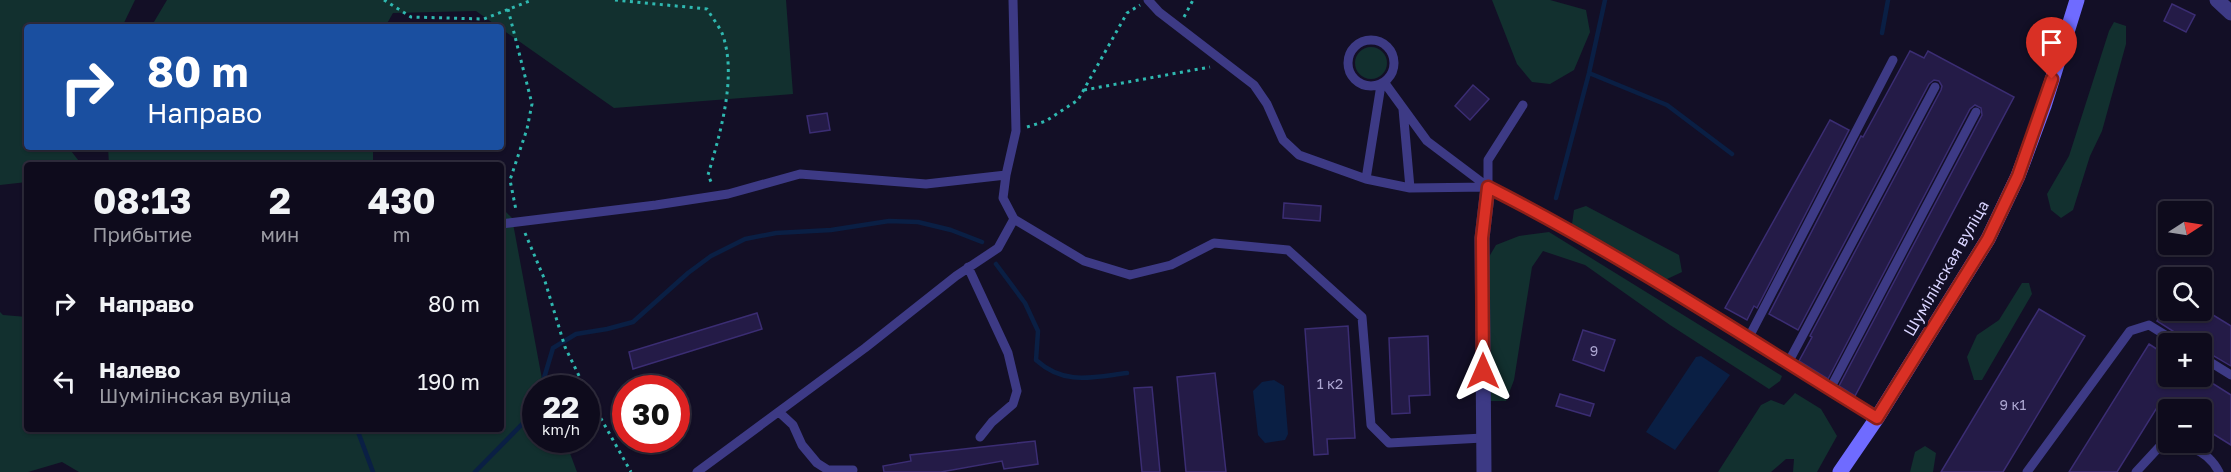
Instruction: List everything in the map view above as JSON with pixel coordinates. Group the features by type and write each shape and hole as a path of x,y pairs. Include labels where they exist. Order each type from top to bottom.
{"main road":[{"name":"Шумілінская вуліца","path":"1840,472 1877,418 1988,239 2018,176 2044,106 2077,0"}],"street":[{"path":"2217,0 2231,13"},
{"path":"1484,472 1482,238 1488,187"}],"lane":[{"path":"1013,0 1016,131 1003,198 1014,219 1084,261 1130,275 1171,265 1214,243 1288,250 1362,317 1371,425 1389,444 1483,438"},
{"path":"1148,0 1159,12 1254,85 1268,104 1283,140 1299,155 1366,179 1410,188 1488,187"},
{"path":"1366,179 1382,83 1393,72 1395,63 1388,46 1371,39 1362,41 1349,54 1350,72 1362,85 1371,86 1382,83"},
{"path":"1749,336 1893,60"},
{"path":"1382,83 1427,141 1488,187 1546,216 1749,336 1877,418"},
{"path":"1788,363 1935,87"},
{"path":"1488,187 1488,160 1523,105"},
{"path":"1403,108 1410,188"},
{"path":"1830,389 1976,112"},
{"path":"504,224 728,194 800,174 926,184 1006,175"},
{"path":"697,472 968,267 998,248 1014,219"},
{"path":"968,267 1008,353 1017,391 1013,404 992,422 980,437"},
{"path":"2026,472 2130,331 2150,325 2163,333"},
{"path":"2212,363 2231,375"},
{"path":"779,412 794,425 802,445 817,463 828,471 853,470"},
{"path":"2136,472 2161,445 2187,446 2213,461 2219,472"}],"path":[{"path":"384,0 411,17 484,19 531,0"},
{"path":"615,0 707,9 722,33 728,60 724,121 708,175 713,186 728,194"},
{"path":"1016,131 1046,121 1078,100 1127,13 1148,0"},
{"path":"1178,26 1193,0"},
{"path":"508,9 532,104 527,129 510,180 513,204 544,278 565,347 579,375"},
{"path":"1083,90 1227,64"},
{"path":"600,416 631,472"}],"green space":[{"path":"0,0 135,0 123,24 24,24 24,150 70,150 80,162 24,162 24,182 0,185"},
{"path":"167,0 786,0 793,94 614,108 504,31 504,24 494,24 476,11 393,13 387,24 153,24"},
{"path":"1492,0 1550,0 1586,10 1590,32 1574,70 1550,84 1532,82 1517,64"},
{"path":"2114,22 2126,26 2126,44 2102,131 2090,156 2073,210 2061,218 2051,210 2047,194 2069,156 2109,31"},
{"path":"1371,47 1383,51 1387,63 1383,75 1371,79 1359,75 1355,63 1359,51"},
{"path":"108,150 373,150 373,162 109,162"},
{"path":"1586,206 1679,255 1682,272 1665,280 1572,224 1574,210"},
{"path":"504,210 512,218 541,375 522,375 522,453 570,453 577,472 79,472 62,462 28,472 0,472 0,312 3,315 24,317 24,432 504,432"},
{"path":"1549,232 1782,376 1780,381 1769,389 1670,325 1585,265 1543,251 1532,267 1514,380 1506,401 1488,401 1486,262 1496,245 1519,236"},
{"path":"2022,283 2029,283 2032,294 1982,380 1974,380 1967,357 1977,335 1999,320"},
{"path":"1795,393 1821,409 1837,436 1817,472 1793,472 1794,459 1786,459 1771,472 1718,472 1761,405 1771,400 1784,405"},
{"path":"1925,446 1936,453 1933,472 1910,472 1915,452"}],"water":[{"path":"1701,356 1730,375 1675,450 1646,432 1696,357"},
{"path":"1274,380 1284,386 1288,434 1285,440 1265,443 1258,435 1253,391 1262,382"}],"building":[{"path":"2172,4 2195,15 2186,32 2164,21"},
{"path":"1910,51 1924,58 1928,51 2014,97 1855,396 1839,386 1982,115 1981,108 1975,105 1970,109 1828,379 1799,361 1812,337 1810,336 1941,90 1942,86 1939,81 1934,80 1929,84 1798,330 1769,314 1861,136 1863,137"},
{"path":"1473,85 1489,99 1470,120 1455,106"},
{"path":"827,113 830,130 810,133 807,116"},
{"path":"1830,120 1849,130 1757,308 1754,306 1747,320 1725,308"},
{"path":"1284,203 1321,206 1320,221 1283,218"},
{"path":"2039,309 2085,336 2003,472 1941,472"},
{"path":"757,313 762,329 633,369 629,352"},
{"path":"2212,314 2231,326 2231,366 2212,355 2212,333 2176,333 2157,321 2212,321"},
{"path":"1348,326 1355,438 1327,439 1328,454 1314,455 1305,329"},
{"path":"1583,330 1615,340 1604,371 1573,360"},
{"path":"1428,336 1430,395 1409,396 1410,413 1392,414 1389,338"},
{"path":"2149,344 2158,350 2158,387 2212,387 2212,383 2231,395 2231,445 2212,433 2212,399 2158,399 2158,406 2117,472 2069,472"},
{"path":"1215,373 1226,472 1186,472 1177,377"},
{"path":"1152,387 1160,472 1142,472 1134,388"},
{"path":"1560,394 1594,404 1590,416 1556,406"},
{"path":"1035,441 1038,464 1004,469 1002,461 941,472 884,472 883,466 911,461 910,455"}],"waterway":[{"path":"1556,198 1589,73 1605,0"},
{"path":"1882,33 1888,0"},
{"path":"1589,73 1667,105 1732,154"},
{"path":"545,375 553,348 576,334 633,322 688,273 711,256 745,239 776,233 831,230 889,221 918,222 951,230 982,242"},
{"path":"996,264 1025,303 1038,331 1036,360 1058,374 1069,377 1091,378 1127,373"},
{"path":"475,472 522,424"},
{"path":"358,432 373,472"}],"route":[{"path":"1483,371 1482,238 1488,187 1546,216 1749,336 1877,418 1988,239 2018,176 2052,79"}]}
